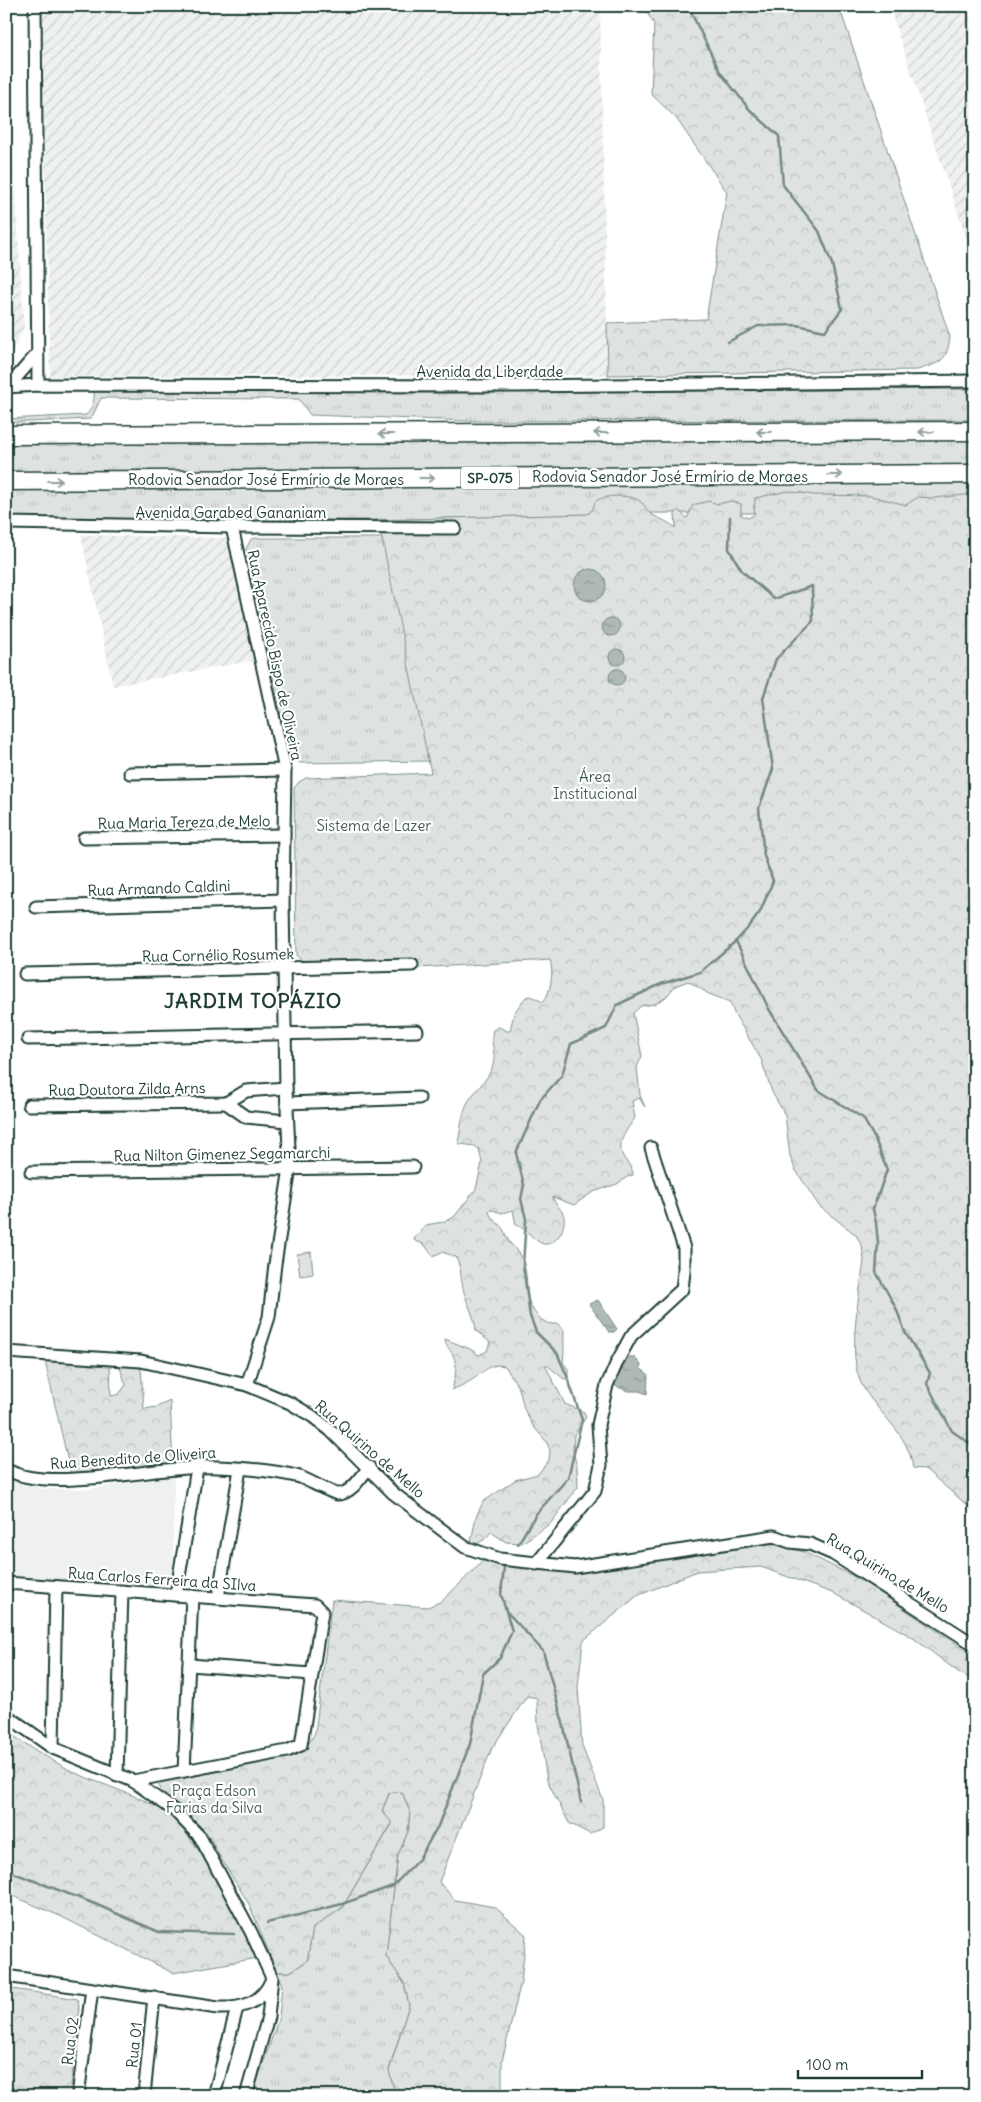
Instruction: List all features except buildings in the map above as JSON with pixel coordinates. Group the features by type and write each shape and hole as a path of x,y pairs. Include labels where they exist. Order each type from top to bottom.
{"highway":[{"path":"6,435 975,432"},
{"name":"Rodovia Senador José Ermírio de Moraes","path":"6,481 975,474"}],"street":[{"path":"35,6 38,385"},
{"path":"8,386 37,354"},
{"name":"Avenida da Liberdade","path":"8,386 496,386 975,381"},
{"name":"Avenida Garabed Gananiam","path":"6,523 232,528 455,528"},
{"name":"Rua Aparecido Bispo de Oliveira","path":"232,528 286,770 283,900 286,1088 290,1168 269,1317 247,1385"},
{"path":"130,773 286,770"},
{"name":"Rua Maria Tereza de Melo","path":"84,838 284,835"},
{"name":"Rua Armando Caldini","path":"36,907 283,900"},
{"name":"Rua Cornélio Rosumek","path":"25,974 412,966"},
{"path":"28,1039 417,1030"},
{"name":"Rua Doutora Zilda Arns","path":"29,1105 226,1103 246,1091 286,1088"},
{"path":"287,1103 419,1098"},
{"name":"Rua Doutora Zilda Arns","path":"226,1103 246,1117 287,1121"},
{"path":"536,1564 595,1491 601,1464 598,1425 607,1385 622,1352 631,1336 682,1289 684,1248 651,1148"},
{"name":"Rua Nilton Gimenez Segamarchi","path":"31,1172 413,1168"},
{"name":"Rua Quirino de Mello","path":"6,1352 141,1362 247,1385 290,1403 312,1416 369,1467 393,1493 465,1547 500,1559 575,1567 774,1536 790,1542 810,1544 833,1554 975,1645"},
{"name":"Rua Benedito de Oliveira","path":"6,1470 26,1478 61,1480 216,1467 263,1470 299,1477 337,1494 347,1491 369,1467"},
{"path":"176,1595 197,1468"},
{"path":"218,1598 240,1469"},
{"name":"Rua Carlos Ferreira da SIlva","path":"6,1583 315,1605 322,1612 312,1674"},
{"path":"53,1748 56,1587"},
{"path":"118,1776 122,1591"},
{"path":"184,1771 192,1596"},
{"path":"133,1780 287,1751 301,1744 312,1674 189,1666"},
{"path":"6,1716 53,1748 118,1776 133,1780 175,1811 200,1837 251,1932 272,1978 268,2017 246,2096"},
{"path":"6,1976 218,2008 237,2008 260,1996 272,1978"},
{"name":"Rua 02","path":"78,2096 92,1989"},
{"name":"Rua 01","path":"144,2096 154,1997"},
{"path":"214,2096 237,2008"}],"shaded area":[{"path":"41,6 600,6 608,375 50,376"},
{"path":"889,6 975,6 975,264"},
{"path":"6,40 24,327 12,352 6,357"},
{"path":"81,535 229,538 256,660 113,686"},
{"path":"6,1476 22,1484 45,1489 89,1489 174,1476 173,1576 161,1587 6,1577"}],"green space":[{"path":"643,6 839,6 950,337 947,352 941,360 917,370 608,375 607,323 706,319 727,192 676,118 651,94 654,24"},
{"path":"975,389 975,420 468,421 310,415 299,399 101,398 91,419 6,423 6,419 86,415 93,404 94,391 444,393"},
{"path":"975,435 975,467 6,473 6,440"},
{"path":"975,483 975,513 644,513 378,520 6,521 6,488"},
{"path":"788,491 814,495 871,496 906,505 918,497 934,498 975,494 975,1512 925,1469 913,1468 910,1455 899,1433 862,1385 857,1372 855,1341 857,1307 864,1260 862,1246 856,1235 819,1206 795,1169 790,1156 785,1115 772,1092 761,1059 734,1013 730,1002 709,994 688,981 675,986 666,997 655,1004 641,1006 633,1013 642,1056 637,1067 640,1095 645,1107 639,1098 632,1101 635,1118 624,1135 621,1149 623,1157 632,1169 633,1175 617,1184 593,1192 574,1205 553,1197 563,1214 564,1225 560,1234 551,1243 541,1243 516,1225 513,1210 502,1213 489,1211 493,1219 503,1229 523,1262 528,1300 533,1310 544,1321 550,1324 558,1324 564,1330 563,1362 568,1369 568,1378 564,1379 546,1365 546,1367 565,1404 584,1412 586,1417 574,1435 573,1451 577,1467 578,1487 551,1523 522,1543 506,1542 491,1532 485,1539 475,1545 471,1542 476,1517 483,1502 515,1480 538,1474 549,1460 550,1450 546,1441 533,1426 524,1409 519,1388 505,1366 490,1367 452,1390 456,1371 455,1362 445,1339 470,1349 479,1355 487,1351 490,1342 476,1331 464,1293 456,1257 442,1252 433,1256 424,1244 414,1239 426,1225 443,1222 454,1217 476,1189 482,1163 479,1149 475,1146 458,1142 465,1109 469,1100 489,1075 493,1065 493,1030 499,1027 510,1031 514,1013 526,997 531,996 543,1002 546,998 552,976 550,960 417,968 416,960 317,964 308,963 301,959 296,955 294,788 306,778 431,773 378,520 587,514 593,509 595,502 599,499 611,496 624,496 637,499 651,514 676,528 675,514 678,510 687,518 693,505 709,501 718,504 731,501 741,504 741,515 748,518 754,515 755,498"},
{"path":"473,538 492,755 428,761 300,763 292,757 288,748 246,549 251,539"},
{"path":"311,1252 313,1274 300,1276 297,1254"},
{"path":"44,1357 110,1363 111,1396 119,1394 126,1385 119,1365 141,1368 144,1409 157,1407 170,1401 173,1466 71,1474"},
{"name":"Praça Edson Farias da Silva","path":"766,1543 804,1552 859,1579 975,1656 975,1681 958,1672 912,1637 835,1594 761,1567 697,1571 637,1596 583,1641 578,1687 582,1746 603,1800 603,1827 590,1834 569,1823 547,1780 538,1724 537,1698 527,1696 492,1748 439,1882 455,1900 495,1907 526,1935 521,1982 502,2061 502,2096 396,2096 389,2071 409,2005 404,1983 386,1956 398,1855 408,1832 410,1812 402,1792 389,1793 382,1811 392,1823 342,1908 313,1928 307,1961 290,1972 277,1972 249,1904 220,1857 209,1835 185,1811 164,1795 159,1786 165,1779 306,1748 315,1733 332,1600 428,1607 442,1601 483,1561 511,1567 578,1571"},
{"path":"6,1731 41,1754 69,1769 142,1799 162,1810 175,1821 189,1836 216,1878 258,1958 173,1973 60,1916 6,1893"},
{"path":"390,1792 402,1792 410,1812 408,1832 398,1855 386,1956 404,1983 409,2005 389,2070 396,2096 252,2096 279,2017 282,1986 277,1972 290,1972 307,1961 313,1928 342,1908 392,1824 382,1811"},
{"path":"6,1988 78,1999 79,2008 70,2096 6,2096"}],"water":[{"path":"590,569 596,570 601,574 605,579 605,591 601,596 596,600 590,601 584,600 579,596 575,591 574,585 575,579 579,574 584,570"},
{"path":"611,618 617,621 620,627 617,633 611,636 605,633 602,627 605,621"},
{"path":"617,649 625,657 617,665 609,657"},
{"path":"617,669 625,677 617,685 609,677"},
{"path":"598,1300 617,1329 614,1332 609,1332 589,1304"},
{"path":"624,1357 634,1357 641,1365 640,1368 648,1374 647,1394 639,1391 628,1391 613,1385"}],"waterway":[{"path":"688,6 720,72 750,110 779,136 783,185 819,231 832,264 842,309 825,331 797,325 758,326 728,342"},
{"path":"730,517 729,549 742,571 774,599 812,586 813,621 776,659 763,698 773,769 759,808 764,856 773,881"},
{"path":"518,1544 536,1514 568,1478 582,1420 557,1353 536,1332 530,1316 523,1265 526,1219 521,1199 524,1185 516,1153 540,1100 562,1075 571,1044 606,1028 617,1005 661,984 700,972 736,941 749,927 760,912 773,881"},
{"path":"736,941 769,1009 818,1090 863,1118 875,1139 887,1170 873,1209 878,1243 876,1272 896,1308 905,1332 930,1373 927,1384 952,1431 975,1447"},
{"path":"267,1923 342,1904 393,1886 419,1859 438,1826 470,1744 483,1674 500,1658 512,1631 501,1594 504,1567"},
{"path":"507,1612 543,1651 562,1719 581,1802"},
{"path":"6,1872 11,1872 95,1904 159,1932 234,1934"}],"district":[{"name":"JARDIM TOPÁZIO","path":"253,1000"}],"park label":[{"name":"Área Institucional","path":"595,784"},
{"name":"Sistema de Lazer","path":"374,825"}]}
